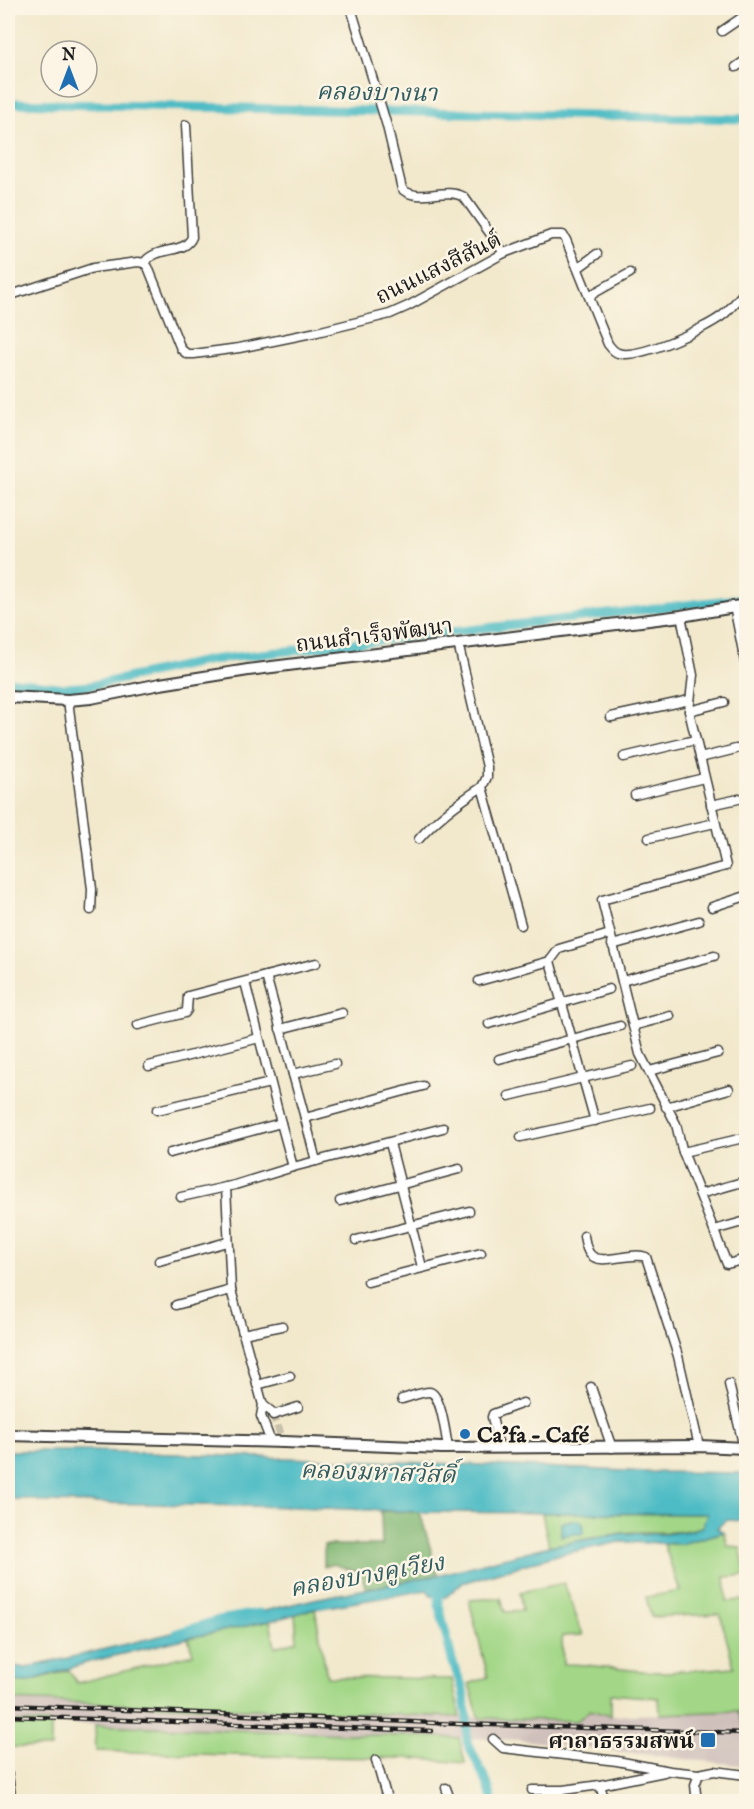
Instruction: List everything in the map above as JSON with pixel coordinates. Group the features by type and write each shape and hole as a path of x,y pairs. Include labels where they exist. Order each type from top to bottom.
{"street":[{"path":"351,8 387,126 402,189 406,193 416,195 458,193 464,197 504,253"},
{"path":"722,31 745,18 738,8"},
{"path":"736,67 747,60"},
{"path":"8,296 93,268 144,263 152,255 184,247 190,243 192,237 186,125"},
{"name":"ถนนแสงสีสันต์","path":"144,263 148,267 181,349 189,355 239,348 390,314 504,253 543,237 557,234 563,235 566,240 608,344 616,353 628,355 643,352 706,325 723,315 747,291"},
{"path":"578,268 597,254"},
{"path":"589,296 630,273"},
{"name":"ถนนสำเร็จพัฒนา","path":"8,697 69,700 91,698 248,670 681,616 747,605"},
{"path":"734,606 747,667"},
{"path":"681,616 693,675 688,711 726,866 602,900 640,1054 676,1124 683,1152 727,1264 747,1258"},
{"path":"418,839 431,825 483,786 487,777 487,767 458,643"},
{"path":"611,717 690,699"},
{"path":"69,700 92,889 91,910"},
{"path":"688,711 724,702"},
{"path":"624,757 695,740"},
{"path":"700,758 736,749"},
{"path":"635,795 704,778"},
{"path":"483,786 521,925"},
{"path":"711,804 743,798"},
{"path":"649,838 715,823"},
{"path":"712,907 747,896"},
{"path":"612,945 699,921"},
{"path":"479,981 550,961 559,949 610,934"},
{"path":"622,981 714,956"},
{"path":"550,961 595,1121"},
{"path":"138,1024 185,1013 188,996 316,963"},
{"path":"266,976 316,1161"},
{"path":"244,982 293,1167"},
{"path":"489,1024 609,989"},
{"path":"280,1029 342,1013"},
{"path":"633,1026 670,1016"},
{"path":"499,1059 620,1026"},
{"path":"149,1066 258,1038"},
{"path":"649,1071 718,1053"},
{"path":"293,1074 335,1064"},
{"path":"509,1096 632,1066"},
{"path":"157,1110 270,1083"},
{"path":"305,1118 423,1086"},
{"path":"666,1107 729,1089"},
{"path":"521,1137 650,1108"},
{"path":"170,1153 281,1123"},
{"path":"181,1197 443,1128"},
{"path":"683,1152 739,1138"},
{"path":"390,1143 422,1267"},
{"path":"340,1201 459,1169"},
{"path":"700,1194 747,1181"},
{"path":"226,1186 231,1290 263,1405 261,1416 271,1442"},
{"path":"356,1240 469,1211"},
{"path":"714,1230 747,1221"},
{"path":"584,1236 589,1254 593,1257 609,1259 636,1255 646,1257 678,1356 699,1446"},
{"path":"159,1261 227,1242"},
{"path":"368,1282 481,1253"},
{"path":"176,1305 231,1290"},
{"path":"243,1335 282,1326"},
{"path":"257,1384 290,1376"},
{"path":"8,1435 448,1448 699,1446 745,1448 729,1384"},
{"path":"591,1387 612,1448"},
{"path":"402,1399 428,1392 436,1395 448,1448"},
{"path":"499,1448 493,1414 523,1403"},
{"path":"263,1405 272,1412 273,1416 298,1407"},
{"path":"493,1739 503,1748 618,1761 670,1771 699,1774 714,1771 747,1775"},
{"path":"376,1760 388,1802"},
{"path":"532,1790 563,1790 600,1785 670,1771"},
{"path":"697,1802 695,1785 699,1774"},
{"path":"8,1775 12,1802"},
{"path":"600,1785 605,1802"},
{"path":"446,1788 451,1802"}],"shaded area":[{"path":"8,1700 577,1721 590,1710 611,1716 738,1711 743,1726 746,1726 746,1766 520,1740 8,1722"}],"green space":[{"path":"381,1511 420,1512 438,1575 366,1589 361,1573 333,1564 324,1567 324,1545 382,1545"},
{"path":"542,1513 708,1514 702,1527 691,1530 623,1533 549,1546"},
{"path":"724,1532 728,1546 740,1547 746,1575 725,1577 727,1601 746,1600 746,1726 743,1726 738,1711 660,1714 659,1698 611,1694 611,1716 590,1710 577,1721 479,1718 469,1684 488,1677 469,1600 501,1598 505,1612 522,1611 520,1592 564,1583 583,1635 562,1636 563,1664 664,1672 734,1667 720,1614 651,1617 646,1597 680,1591 664,1544 681,1544"},
{"path":"315,1609 327,1677 452,1679 460,1717 8,1700 8,1682 27,1682 69,1670 77,1683 193,1654 188,1638 270,1621 275,1647 297,1641 295,1614"},
{"path":"8,1722 51,1723 51,1748 8,1747"},
{"path":"95,1725 459,1738 465,1763 409,1758 96,1751"}],"water":[{"name":"คลองมหาสวัสดิ์","path":"8,1451 93,1451 647,1472 746,1473 746,1521 726,1520 717,1528 724,1532 681,1544 620,1542 557,1555 462,1583 446,1597 432,1596 427,1590 315,1609 89,1662 27,1682 8,1682 8,1665 26,1668 314,1599 438,1575 549,1546 624,1533 664,1534 689,1531 702,1527 707,1514 420,1512 43,1502 32,1499 8,1499"},
{"path":"579,1520 583,1523 584,1533 561,1536 561,1522"}],"waterway":[{"name":"คลองบางนา","path":"8,103 746,119"},
{"path":"8,681 65,688 90,686 210,660 746,598"},
{"path":"438,1586 439,1605 452,1660 463,1690 467,1718 467,1742 487,1783 493,1802"},
{"name":"คลองบางคูเวียง","path":"177,1633 219,1620 259,1613"}],"tunnel":[{"path":"273,1415 284,1442"}],"railway":[{"path":"8,1705 459,1724 746,1733"},
{"path":"8,1716 432,1731"}],"place":[{"name":"Ca’fa - Café","path":"465,1434"},
{"name":"ศาลาธรรมสพน์","path":"708,1740"}]}
